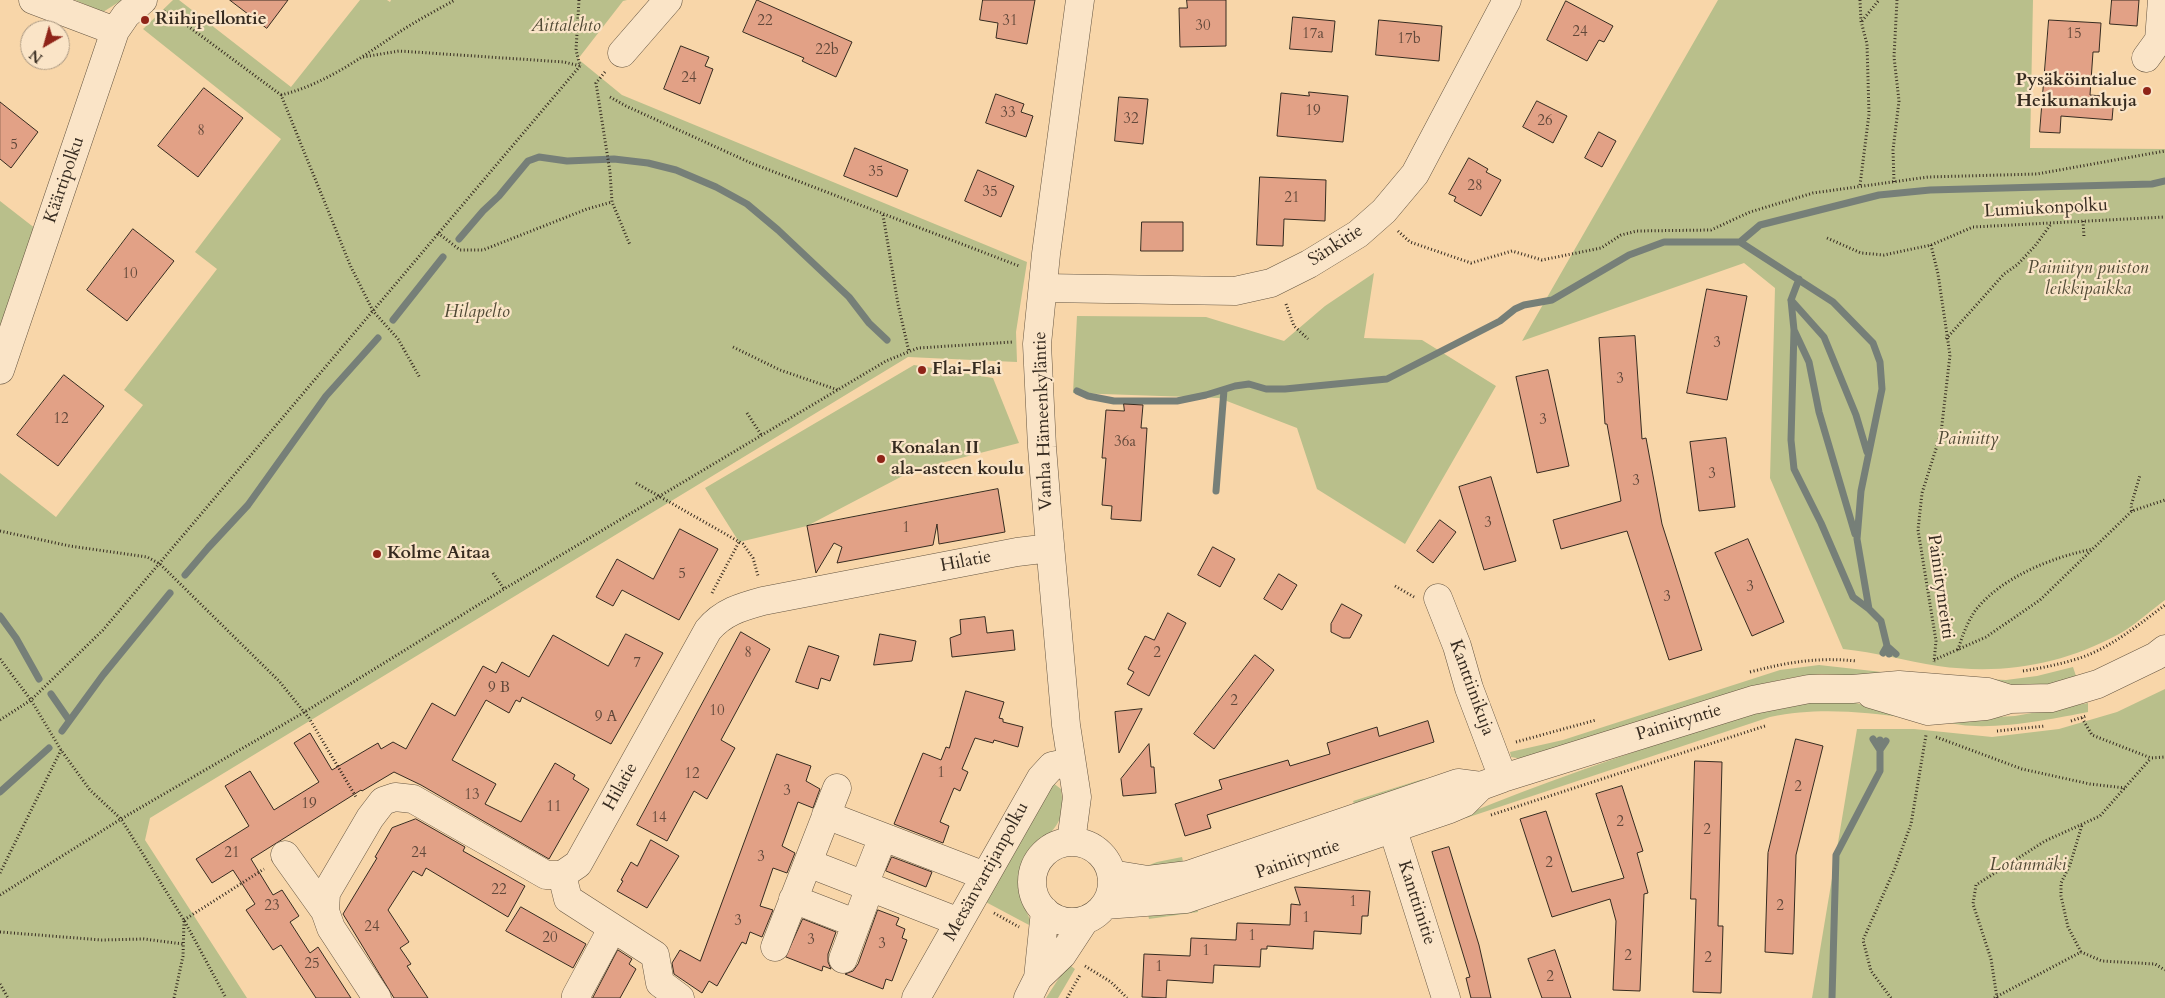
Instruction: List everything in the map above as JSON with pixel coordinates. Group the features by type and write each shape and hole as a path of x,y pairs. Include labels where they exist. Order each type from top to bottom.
{"street":[{"path":"33,0 116,30"},
{"path":"622,53 668,0"},
{"name":"Vanha Hämeenkyläntie","path":"1071,842 1077,796 1071,762 1050,548 1042,447 1037,344 1042,288 1080,0"},
{"name":"Sänkitie","path":"1042,288 1235,291 1277,280 1309,264 1358,234 1381,214 1415,174 1507,0"},
{"path":"2146,58 2159,40 2162,0"},
{"name":"Käärtipolku","path":"0,370 116,30 126,15 151,4"},
{"name":"Hilatie","path":"562,875 578,864 708,630 717,619 734,610 763,601 1018,552 1050,548"},
{"name":"Kanttiinikuja","path":"1438,598 1457,646 1492,782"},
{"name":"Painiityntie","path":"1111,874 1148,880 1188,875 1389,818 1464,802 1492,782 1752,700 1809,689 1852,689 1899,685 1988,692 2010,699 2051,698 2098,684 2156,656 2165,649"},
{"name":"Metsänvartijanpolku","path":"916,998 1041,778 1052,766 1071,762"},
{"path":"775,947 837,788"},
{"path":"325,911 326,893 370,818 383,801 395,797 414,800 546,875 562,875 568,899 655,955 660,983 680,998"},
{"path":"826,815 985,876"},
{"name":"Painiityntie","path":"1095,912 1186,899 1389,818"},
{"name":"Kanttiinitie","path":"1389,818 1446,998"},
{"path":"843,959 883,837"},
{"path":"1033,988 1062,955 1095,912 1112,886 1111,874 1106,862 1098,852 1087,846 1071,842 1050,849 1041,857 1035,868 1032,880 1033,892 1038,904 1058,919 1068,922 1095,912"},
{"path":"286,855 325,911 331,928 377,998"},
{"path":"808,863 867,886 966,911"},
{"path":"793,899 855,922"},
{"path":"1033,988 1045,911"},
{"path":"577,998 576,996 612,929"}],"path":[{"path":"281,95 301,91 363,57 397,34 455,0"},
{"path":"580,0 576,50 580,66"},
{"path":"1860,0 1861,21 1867,44 1869,114 1860,186"},
{"path":"1861,21 1879,0"},
{"path":"1894,182 1893,150 1899,101 1894,57 1897,0"},
{"path":"151,4 177,18 281,95 333,227 373,311 398,339 420,378"},
{"path":"363,57 399,51 564,62 580,66"},
{"path":"0,720 31,700 103,630 580,66"},
{"path":"596,83 610,172 612,202 630,246"},
{"path":"610,97 751,163 1023,267"},
{"path":"1381,214 1410,242 1471,263 1512,251 1542,260 1601,248 1621,235 1637,231 1711,230 1750,212 1813,193 1928,177 2037,174 2165,151"},
{"path":"438,233 460,250 483,250 587,209 612,202"},
{"path":"883,214 898,304 909,352"},
{"name":"Lumiukonpolku","path":"1827,238 1861,253 1884,255 1931,245 1973,227 2165,217"},
{"path":"2083,221 2084,236"},
{"path":"1946,339 2004,274 2017,265 2051,223"},
{"name":"Painiitynreitti","path":"1931,245 1938,274 1946,339 1950,354 1941,433 1922,493 1918,530 1936,641 1933,669"},
{"path":"1277,280 1294,326 1308,339"},
{"path":"0,895 121,820 303,713 504,589 886,361 918,348 1014,342"},
{"path":"733,347 780,370 838,390"},
{"path":"746,414 762,436"},
{"path":"2132,511 2131,506 2140,475"},
{"path":"636,483 743,544 753,558 763,601"},
{"path":"1934,660 1986,637 2040,600 2132,511 2165,500"},
{"path":"0,531 70,546 147,557 160,564 279,681 303,713 309,718 370,818"},
{"path":"708,599 739,542"},
{"path":"1958,650 1963,633 1976,611 1998,589 2038,566 2070,553 2094,549"},
{"path":"493,573 504,589"},
{"path":"0,660 31,700 61,750 90,790 121,820 184,920 226,998"},
{"path":"0,660 0,666"},
{"path":"2082,718 2092,735 2151,758 2165,757"},
{"path":"1483,817 1767,725"},
{"path":"1891,998 1871,971 1863,940 1895,868 1911,824 1927,728"},
{"path":"1926,733 2022,769 2090,784 2125,788"},
{"path":"0,873 61,750"},
{"path":"2081,952 1996,997 1991,959 1973,904 1976,885 2045,841 2100,816 2151,758"},
{"path":"2082,824 2070,865 2061,883 2061,896 2068,927 2081,952 2102,961 2155,964 2165,970"},
{"path":"184,920 286,855"},
{"path":"966,911 1027,932"},
{"path":"174,998 183,956 184,920"},
{"path":"0,932 102,940 144,939 183,944"},
{"path":"1085,966 1111,982 1127,998"},
{"path":"0,984 8,998"}],"green space":[{"path":"75,0 122,0 103,12"},
{"name":"Hilapelto","path":"173,0 179,0 291,87 360,0 387,0 390,2 391,0 627,0 623,1 578,59 622,95 1027,262 1016,332 1017,362 908,357 150,818 145,840 247,998 0,998 0,473 56,517 143,405 124,390 217,269 195,252 281,139 143,29"},
{"name":"Painiitty","path":"1718,0 2033,0 2030,148 2165,149 2165,600 2119,634 2097,645 2054,660 2008,668 1985,669 1938,666 1843,649 1770,478 1775,288 1744,263 1522,341"},
{"path":"0,201 36,229 0,326"},
{"path":"1374,273 1364,338 1422,340 1496,386 1405,544 1317,489 1297,428 1219,398 1073,393 1077,316 1206,317 1284,341 1325,306"},
{"path":"914,365 993,378 1019,443 914,470 807,526 739,542 705,488"},
{"path":"1819,665 1918,676 1917,678 1821,674 1800,676 1766,683 1702,703 1534,761 1511,757 1510,752 1563,740 1780,670"},
{"path":"2073,667 2077,679 2035,689 1947,677 2006,680 2037,676"},
{"name":"Lotanmäki","path":"2165,689 2165,998 1812,998 1857,729 1914,729 1992,737 2059,729 2117,712"},
{"path":"1805,700 1847,701 1911,716 1910,718 1857,712 1823,711 1770,717 1466,818 1464,815 1642,749 1766,710"},
{"path":"2088,703 2088,712 2014,724 1974,726 1942,720 2015,716"},
{"path":"1423,779 1425,787 1357,811 1353,801"},
{"path":"1053,783 1061,789 1061,816 1054,829 1027,858 1019,876 1021,896 1031,922 1029,925 982,900"},
{"path":"1182,857 1184,866 1144,867 1157,862"},
{"path":"1195,903 1198,912 1149,919 1147,909"},
{"path":"1068,964 1075,969 1058,998 1046,998"}],"building":[{"path":"230,0 288,0 267,28"},
{"path":"757,0 852,42 836,77 802,61 804,58 743,32"},
{"path":"983,0 1035,0 1027,44 996,38 998,23 980,20"},
{"path":"1187,0 1226,0 1226,46 1180,47 1179,8 1187,8"},
{"path":"2112,0 2139,0 2137,26 2110,24"},
{"path":"1566,1 1613,26 1604,42 1599,40 1587,61 1547,40"},
{"path":"1293,17 1335,21 1332,52 1290,49"},
{"path":"1379,20 1442,26 1439,61 1376,55"},
{"path":"2049,20 2101,23 2099,52 2093,52 2090,95 2114,97 2112,120 2061,116 2060,133 2040,132"},
{"path":"681,46 709,57 705,66 713,69 700,104 664,89"},
{"path":"204,88 243,118 198,177 158,146"},
{"path":"1309,92 1348,96 1343,142 1277,136 1281,93 1309,96"},
{"path":"996,94 1024,104 1021,112 1033,116 1026,137 986,123"},
{"path":"1119,97 1148,99 1143,144 1115,141"},
{"path":"1537,101 1567,116 1553,143 1523,127"},
{"path":"0,102 38,132 11,168 0,159"},
{"path":"1599,132 1616,141 1602,167 1585,158"},
{"path":"855,148 908,170 897,197 844,176"},
{"path":"1469,158 1488,169 1486,172 1501,180 1481,216 1454,201 1456,197 1449,194"},
{"path":"978,170 1014,186 1001,217 965,201"},
{"path":"1260,177 1326,180 1325,221 1284,219 1283,246 1257,245"},
{"path":"1142,222 1183,222 1183,251 1141,251"},
{"path":"133,229 174,261 127,321 87,290"},
{"path":"1707,289 1747,296 1727,400 1687,393"},
{"path":"1635,336 1642,439 1646,438 1662,524 1702,650 1669,660 1627,531 1561,549 1553,520 1621,501 1607,424 1605,424 1599,338"},
{"path":"1548,370 1569,466 1537,473 1516,377"},
{"path":"64,375 104,406 58,466 17,435"},
{"path":"1124,404 1143,405 1141,428 1147,428 1141,521 1111,519 1112,506 1102,505 1106,458 1102,458 1106,410 1124,411"},
{"path":"1726,438 1735,507 1699,511 1690,442"},
{"path":"1491,477 1516,561 1484,570 1459,487"},
{"path":"998,489 1005,532 939,544 937,524 933,545 837,563 842,547 834,543 816,573 807,526"},
{"path":"1440,520 1456,532 1433,563 1417,551"},
{"path":"680,529 718,549 679,620 622,590 613,606 596,597 617,559 653,579"},
{"path":"1748,539 1784,622 1752,636 1715,553"},
{"path":"1213,547 1235,559 1220,587 1198,575"},
{"path":"1279,574 1297,585 1282,610 1264,599"},
{"path":"1342,604 1362,615 1350,638 1343,638 1331,632 1331,624"},
{"path":"1168,613 1186,623 1149,696 1127,684 1134,672 1128,669 1145,636 1154,640"},
{"path":"985,617 987,633 1013,630 1015,650 952,657 950,638 961,634 960,620"},
{"path":"741,632 770,649 721,740 735,748 707,799 694,791 667,841 637,825"},
{"path":"626,634 663,653 611,744 522,697 520,702 516,700 509,713 486,700 452,760 496,784 485,804 521,822 555,763 575,775 573,779 589,789 549,859 421,785 394,772 361,790 251,859 273,895 282,890 299,916 290,922 310,953 318,947 351,998 316,998 281,945 273,950 246,910 255,904 233,870 212,883 196,859 249,826 225,786 250,771 274,810 319,782 294,743 310,733 332,770 378,743 381,749 393,742 406,749 432,703 455,716 483,666 496,673 502,662 529,677 553,635 608,666"},
{"path":"880,634 916,641 912,661 874,665"},
{"path":"809,646 839,656 830,681 821,678 818,689 796,682"},
{"path":"1255,655 1274,670 1214,749 1194,734"},
{"path":"966,691 1004,702 999,718 1003,719 1003,722 1023,727 1018,747 994,740 993,743 975,738 962,769 968,772 960,791 954,788 940,822 949,826 943,843 894,824 923,753 941,760 946,747 949,748"},
{"path":"1142,709 1119,753 1115,712"},
{"path":"1428,721 1434,742 1207,815 1211,828 1185,836 1175,804 1222,789 1219,780 1288,760 1290,766 1330,754 1327,743 1377,727 1379,736"},
{"path":"1796,739 1823,746 1796,855 1793,954 1765,952 1768,853"},
{"path":"1149,744 1151,767 1154,767 1156,793 1123,796 1121,779"},
{"path":"777,754 811,766 806,781 820,789 813,808 798,802 782,846 795,853 787,873 773,868 760,906 773,910 762,937 750,932 746,944 742,942 717,986 709,981 702,993 674,974 672,963 680,950 700,961"},
{"path":"1695,761 1722,762 1718,926 1723,926 1721,993 1693,992 1696,899 1691,899"},
{"path":"1622,786 1643,851 1637,853 1648,893 1644,894 1640,991 1613,990 1616,921 1610,899 1552,917 1520,819 1546,811 1572,892 1624,878 1596,794"},
{"path":"416,819 465,847 463,851 525,886 508,917 426,868 422,876 413,871 388,910 409,942 400,948 411,964 407,966 428,998 394,998 343,914 377,858 375,857 392,828"},
{"path":"651,840 679,856 647,908 617,891 631,862 637,866"},
{"path":"1449,847 1479,945 1491,998 1471,998 1466,978 1470,977 1432,852"},
{"path":"892,857 932,872 926,887 886,871"},
{"path":"1295,887 1370,891 1368,916 1362,916 1361,934 1314,931 1313,949 1267,946 1267,949 1261,949 1260,967 1214,965 1213,983 1167,980 1166,998 1142,997 1144,954 1190,956 1191,938 1236,940 1237,923 1290,925 1291,904 1300,905"},
{"path":"521,907 586,944 573,968 506,931"},
{"path":"878,910 899,918 896,925 905,929 902,938 907,940 892,981 886,979 883,989 845,974 853,971 858,964"},
{"path":"803,919 836,932 828,954 828,962 831,969 823,966 822,971 786,957"},
{"path":"618,950 632,959 629,964 636,969 620,998 593,998"},
{"path":"1555,950 1571,998 1542,998 1528,959"}],"waterway":[{"path":"459,239 528,161 539,157 567,161 614,159 648,163 676,170 716,187 747,204 778,230 849,297 869,323 887,340"},
{"path":"1740,242 1760,225 1879,195 1930,190 2152,184 2165,181"},
{"path":"1077,391 1088,396 1114,401 1177,401 1249,384 1266,389 1285,389 1387,379 1500,321 1515,309 1524,305 1552,300 1629,255 1664,242 1740,242 1833,302 1873,343 1880,362 1882,389 1861,491 1857,539 1869,609 1881,621 1889,654"},
{"path":"393,320 443,257"},
{"path":"1799,279 1791,300 1794,330 1809,362 1819,412 1855,534"},
{"path":"1791,300 1824,337 1856,415 1867,452"},
{"path":"1794,330 1791,440 1794,469 1821,523 1853,597 1869,609"},
{"path":"185,575 248,505 326,396 378,338"},
{"path":"1216,491 1224,390"},
{"path":"62,731 103,675 170,593"},
{"path":"0,616 16,638 39,679"},
{"path":"1883,653 1887,646 1896,654"},
{"path":"51,694 69,720"},
{"path":"1873,739 1880,750 1886,741"},
{"path":"1832,998 1836,855 1880,771 1880,740"},
{"path":"0,792 49,748"}],"place":[{"name":"Riihipellontie","path":"145,20"},
{"name":"Pysäköintialue Heikunankuja","path":"2147,91"},
{"name":"Flai-Flai","path":"922,370"},
{"name":"Konalan II ala-asteen koulu","path":"881,459"},
{"name":"Kolme Aitaa","path":"377,554"}],"park label":[{"name":"Aittalehto","path":"566,27"},
{"name":"Painiityn puiston leikkipaikka","path":"2088,279"}]}
